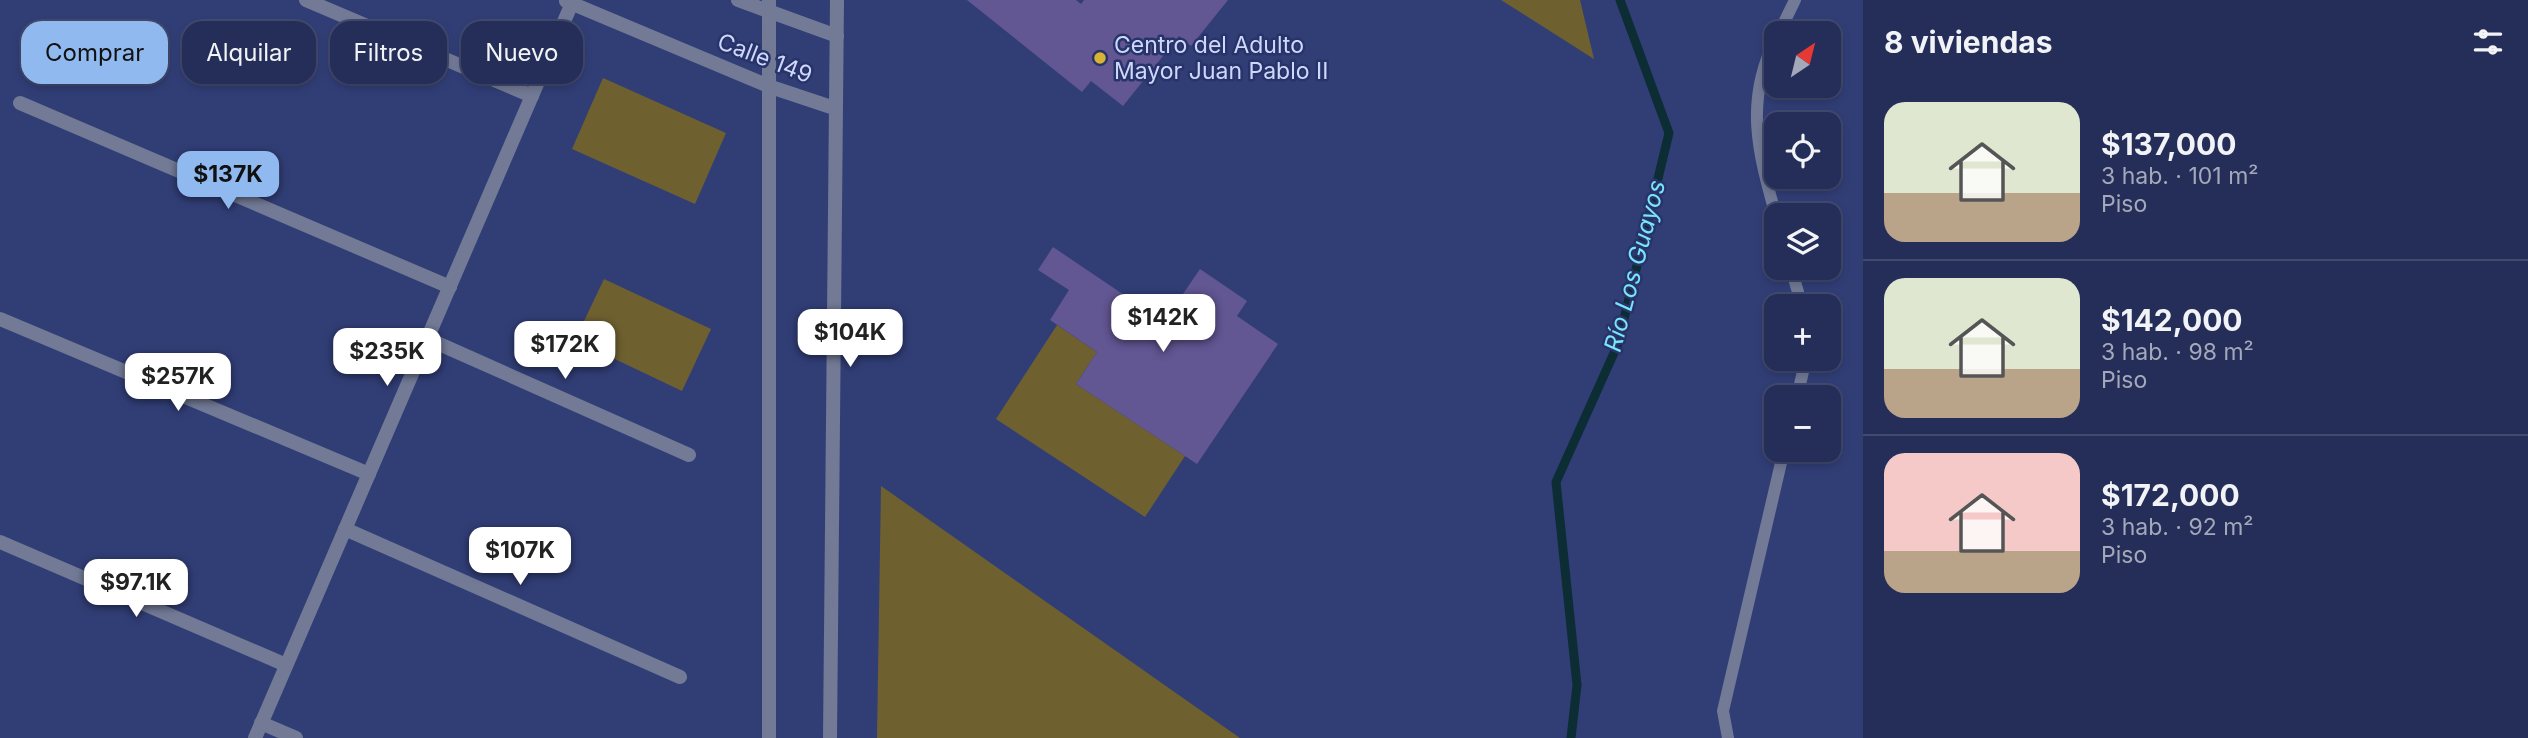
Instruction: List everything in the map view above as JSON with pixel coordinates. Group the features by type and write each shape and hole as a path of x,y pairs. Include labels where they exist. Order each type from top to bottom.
{"street":[{"path":"306,0 532,96"},
{"name":"Calle 149","path":"738,0 768,6 837,36"},
{"path":"830,738 837,0"},
{"path":"255,738 532,96 568,2"},
{"name":"Calle 149","path":"568,2 771,87 834,108"},
{"path":"768,6 771,87 769,738"},
{"path":"20,103 450,287"},
{"path":"0,319 369,474"},
{"path":"428,339 689,455"},
{"path":"345,530 680,677"},
{"path":"0,542 286,665"},
{"path":"261,723 296,738"}],"lane":[{"path":"1785,21 1796,0"},
{"path":"1764,65 1756,109 1758,152 1772,203"},
{"path":"1728,738 1723,711 1781,462"}],"shaded area":[{"path":"1501,0 1580,0 1594,59"},
{"path":"603,78 726,133 695,204 572,149"},
{"path":"604,279 711,329 682,391 575,340"},
{"path":"1057,325 1097,352 1076,384 1185,456 1145,517 996,419"},
{"path":"881,486 1240,738 877,738"}],"building":[{"name":"Centro del Adulto Mayor Juan Pablo II","path":"967,0 1076,0 1081,4 1084,0 1228,0 1191,46 1179,36 1123,106 1091,81 1082,92"},
{"path":"1053,247 1133,301 1138,295 1168,316 1200,269 1247,301 1237,316 1278,344 1197,464 1076,384 1097,352 1050,320 1069,290 1038,270"}],"waterway":[{"name":"Río Los Guayos","path":"1571,738 1577,685 1556,482 1618,344 1669,133 1620,0"}],"place":[{"name":"Centro del Adulto Mayor Juan Pablo II","path":"1100,58"}]}
